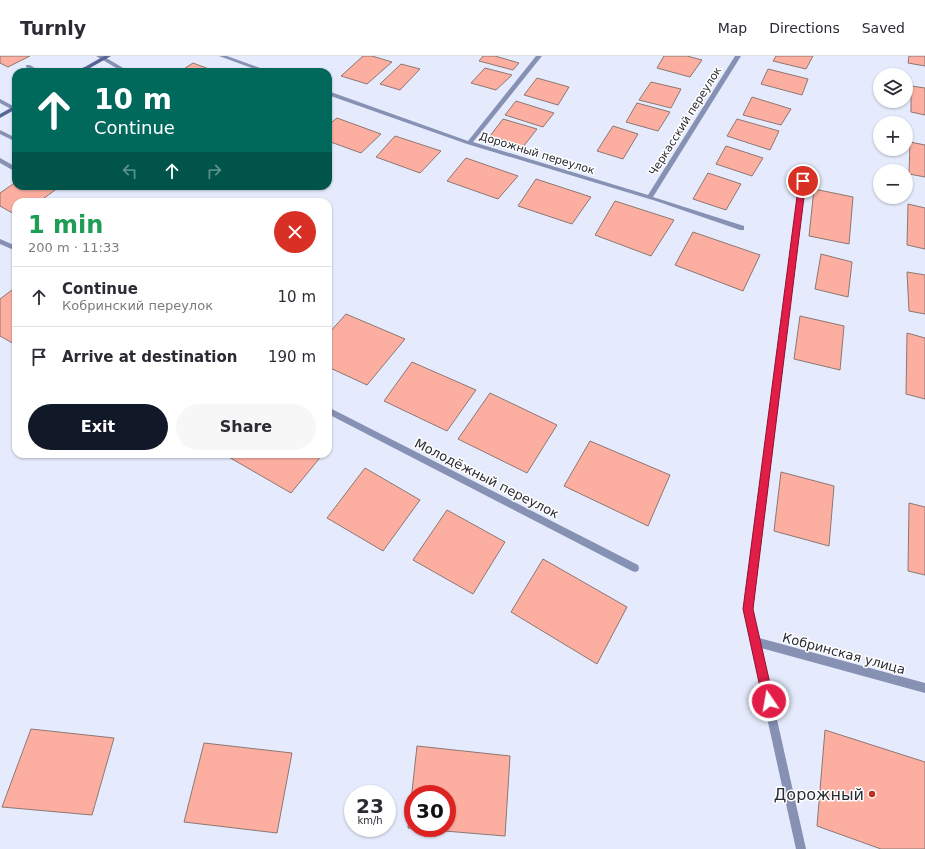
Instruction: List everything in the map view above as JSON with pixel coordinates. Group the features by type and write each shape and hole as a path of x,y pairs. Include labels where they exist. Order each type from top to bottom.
{"main road":[{"path":"85,68 103,57"},
{"path":"0,116 12,110"}],"street":[{"path":"222,56 256,68"},
{"path":"469,143 539,56"},
{"name":"Черкасский переулок","path":"650,197 738,56"},
{"path":"103,57 121,68"},
{"name":"Дорожный переулок","path":"332,94 469,143 650,197 742,228"},
{"path":"0,101 12,107"},
{"path":"0,132 12,138"},
{"path":"0,160 12,168"},
{"path":"801,849 748,609 803,181"},
{"path":"0,241 12,247"},
{"name":"Молодёжный переулок","path":"332,412 635,568"},
{"name":"Кобринская улица","path":"756,642 925,688"}],"building":[{"path":"0,56 30,56 8,67 0,63"},
{"path":"363,56 372,56 392,62 367,84 341,76"},
{"path":"483,56 495,56 519,63 513,70 479,61"},
{"path":"664,56 687,56 702,60 690,77 657,68"},
{"path":"776,56 813,56 806,69 773,61"},
{"path":"909,56 925,56 925,66 908,63"},
{"path":"193,63 206,68 185,68"},
{"path":"401,64 420,69 400,90 380,84"},
{"path":"485,68 512,75 496,90 471,83"},
{"path":"768,69 808,79 802,95 761,84"},
{"path":"537,78 569,87 558,105 524,95"},
{"path":"651,82 681,89 671,108 639,100"},
{"path":"913,86 925,88 925,115 911,112 911,108 913,108"},
{"path":"752,97 791,109 781,125 743,115"},
{"path":"516,101 554,113 543,127 505,115"},
{"path":"637,103 670,112 658,131 626,122"},
{"path":"337,118 381,134 361,153 332,142 332,122"},
{"path":"503,119 537,129 523,147 490,136"},
{"path":"737,119 779,131 770,150 727,136"},
{"path":"613,126 638,134 623,159 597,151"},
{"path":"395,136 441,151 420,173 376,157"},
{"path":"913,143 925,145 925,177 913,175 913,164 909,164 910,156 913,156"},
{"path":"726,146 763,158 752,176 716,164"},
{"path":"466,158 518,176 498,199 447,181"},
{"path":"708,173 741,184 726,210 693,199"},
{"path":"536,179 591,197 572,224 518,206"},
{"path":"12,185 12,190 55,190 44,198 12,198 12,213 0,206 0,193"},
{"path":"814,189 853,197 849,244 809,236"},
{"path":"615,201 674,220 651,256 595,235"},
{"path":"908,204 925,208 925,249 907,245"},
{"path":"693,232 760,255 743,291 675,265"},
{"path":"821,254 852,262 848,297 815,289"},
{"path":"907,272 925,275 925,314 909,311"},
{"path":"12,290 12,343 0,336 0,299"},
{"path":"346,314 405,339 367,385 332,369 332,330"},
{"path":"800,316 844,326 840,370 794,359"},
{"path":"907,333 925,338 925,399 906,394"},
{"path":"412,362 476,390 447,431 384,401"},
{"path":"490,393 557,425 527,473 458,439"},
{"path":"590,441 670,475 648,526 564,486"},
{"path":"230,458 320,458 291,493"},
{"path":"365,468 420,500 383,551 327,518"},
{"path":"781,472 834,486 829,546 774,531"},
{"path":"909,503 925,507 925,575 908,571"},
{"path":"447,510 505,542 473,594 413,560"},
{"path":"543,559 627,607 597,664 511,612"},
{"path":"31,729 114,738 92,815 2,807"},
{"name":"Дорожный","path":"825,730 925,762 925,849 881,849 817,826"},
{"path":"204,743 292,753 277,833 184,822"},
{"path":"417,746 510,756 505,836 456,832 456,785 413,785"}],"place":[{"name":"Дорожный","path":"872,794"}],"route":[{"path":"769,701 748,609 803,181"}]}
